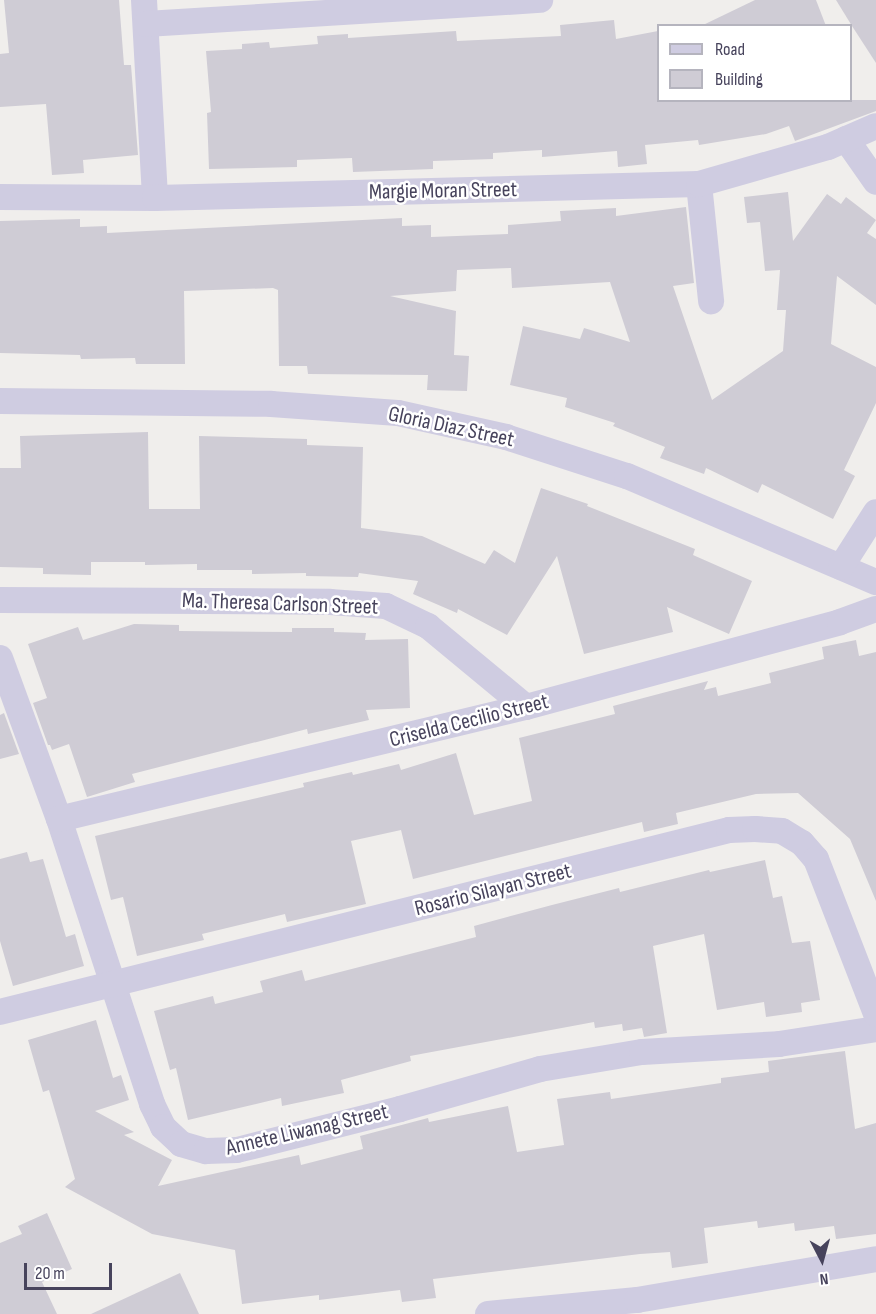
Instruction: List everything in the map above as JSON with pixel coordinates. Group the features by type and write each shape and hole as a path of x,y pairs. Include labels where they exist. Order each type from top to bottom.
{"street":[{"path":"155,198 145,12 540,0"},
{"name":"Margie Moran Street","path":"0,197 155,198 699,184 807,153 876,126"},
{"path":"846,139 876,182"},
{"path":"699,184 711,301"},
{"name":"Gloria Diaz Street","path":"0,401 271,404 398,413 506,437 627,476 876,582"},
{"path":"842,567 876,512"},
{"name":"Ma. Theresa Carlson Street","path":"0,600 330,602 387,606 428,626 526,708"},
{"name":"Criselda Cecilio Street","path":"59,819 526,708 840,622 876,609"},
{"name":"Annete Liwanag Street","path":"0,658 59,819 152,1104 163,1127 181,1144 206,1151 237,1150 400,1109 540,1069 642,1052 779,1044 876,1029"},
{"name":"Rosario Silayan Street","path":"0,1012 729,830 755,829 782,831 802,843 816,859 876,1014"},
{"path":"488,1314 637,1300 876,1259"}],"building":[{"path":"4,0 119,0 124,65 131,65 138,155 83,160 84,173 52,175 46,104 0,107 0,54 9,53"},
{"path":"755,0 816,0 825,24 705,24"},
{"path":"836,0 876,0 876,63 852,24"},
{"path":"614,20 616,39 657,31 657,102 876,100 876,111 795,141 789,126 766,134 699,145 698,140 645,145 647,164 618,167 617,151 542,157 542,150 493,153 493,159 433,161 433,169 353,172 352,158 297,160 297,167 209,169 207,113 211,112 206,51 242,49 242,44 269,42 270,48 318,44 317,36 348,34 348,38 456,31 457,41 561,36 560,25"},
{"path":"788,192 793,241 827,194 841,204 846,197 876,220 867,233 876,239 876,305 837,276 831,344 876,367 876,403 844,470 855,476 833,519 762,484 758,493 706,468 704,474 660,458 665,447 613,426 615,423 565,407 567,398 510,385 523,326 580,339 584,328 630,342 610,282 512,288 511,268 457,270 456,291 390,296 456,311 454,355 469,356 467,391 427,390 428,375 308,374 307,366 279,366 278,290 273,288 184,291 185,364 136,364 135,358 81,359 80,355 0,353 0,221 80,219 80,227 107,226 107,233 402,218 402,226 431,225 431,237 508,234 508,225 561,221 560,211 616,208 616,216 686,207 694,283 673,286 712,400 783,351 786,310 777,310 780,270 765,271 760,222 747,223 744,197"},
{"path":"148,432 149,509 200,509 199,436 307,439 307,445 363,447 361,528 422,536 485,564 494,550 515,563 541,488 588,504 587,506 695,549 693,555 752,581 729,634 667,607 673,632 584,654 557,556 507,635 458,609 457,613 413,594 418,581 359,573 358,577 306,576 306,573 252,574 252,570 197,570 197,564 145,565 145,562 91,562 91,575 43,574 43,568 0,567 0,468 21,468 20,436"},
{"path":"134,624 179,625 179,631 292,632 292,628 334,628 334,632 366,633 365,640 408,639 410,708 366,710 369,720 308,734 307,729 132,774 135,782 87,797 69,744 52,750 48,745 33,703 47,698 28,644 78,627 83,640"},
{"path":"856,640 859,656 876,652 876,901 850,839 798,793 756,794 676,813 678,824 644,832 642,822 413,879 401,830 351,841 366,904 287,922 285,914 202,934 204,940 137,956 123,897 111,900 95,836 304,787 303,783 352,772 353,775 399,764 401,770 456,753 474,815 532,801 519,738 615,714 613,706 708,681 704,690 716,687 718,696 771,683 769,673 824,659 822,647"},
{"path":"4,713 19,754 0,759 0,715"},
{"path":"27,852 30,862 43,859 66,937 75,934 84,966 13,986 0,941 0,859"},
{"path":"765,860 773,898 782,896 792,943 810,941 820,1000 801,1003 802,1012 766,1017 764,1002 717,1010 704,934 653,946 667,1033 644,1037 642,1028 623,1031 622,1024 595,1028 594,1022 410,1056 411,1061 341,1080 344,1093 282,1106 281,1098 188,1120 176,1068 170,1070 154,1011 213,996 215,1004 263,992 260,981 302,970 305,981 476,937 474,926 619,888 620,892 709,870 710,872"},
{"path":"96,1020 113,1078 121,1075 129,1100 95,1111 134,1132 124,1135 172,1160 158,1186 299,1155 301,1165 363,1149 360,1136 428,1118 429,1122 508,1106 517,1152 564,1145 557,1099 610,1092 611,1099 721,1083 721,1078 769,1072 768,1061 845,1051 855,1129 876,1123 876,1234 836,1239 834,1226 795,1231 794,1223 758,1228 757,1221 704,1228 708,1263 672,1268 670,1252 640,1254 433,1279 436,1298 402,1302 400,1290 319,1300 319,1295 242,1304 235,1250 152,1234 65,1187 75,1179 49,1090 43,1092 28,1040"},
{"path":"47,1213 72,1269 42,1282 57,1314 0,1314 0,1243 22,1234 18,1226"},
{"path":"180,1273 199,1314 91,1314"}]}
